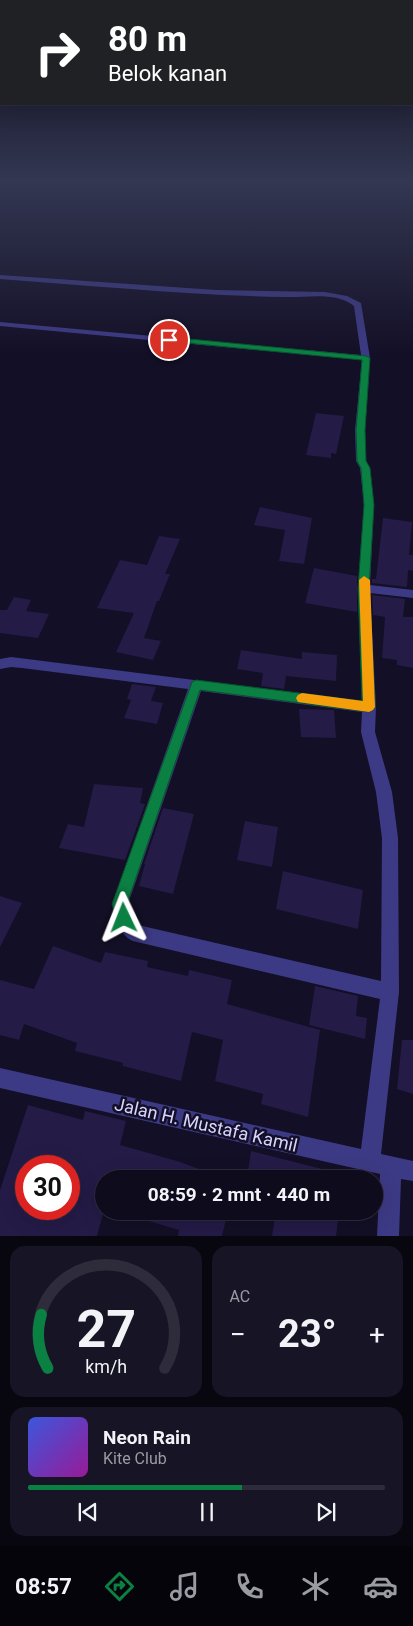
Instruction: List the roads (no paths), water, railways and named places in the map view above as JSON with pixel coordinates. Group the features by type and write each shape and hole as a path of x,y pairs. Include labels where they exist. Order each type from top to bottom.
{"street":[{"path":"0,277 259,295 344,297 358,305 366,358 360,422 361,461 365,468 369,505 364,588 369,707 368,732 384,792 390,838 390,992 370,1162"},
{"path":"0,324 366,358"},
{"path":"364,588 413,594"},
{"path":"0,664 22,663 369,707"},
{"path":"196,685 120,904 124,918 133,932 390,992"},
{"name":"Jalan H. Mustafa Kamil","path":"0,1078 413,1171"},
{"path":"388,1236 391,1167"}]}
